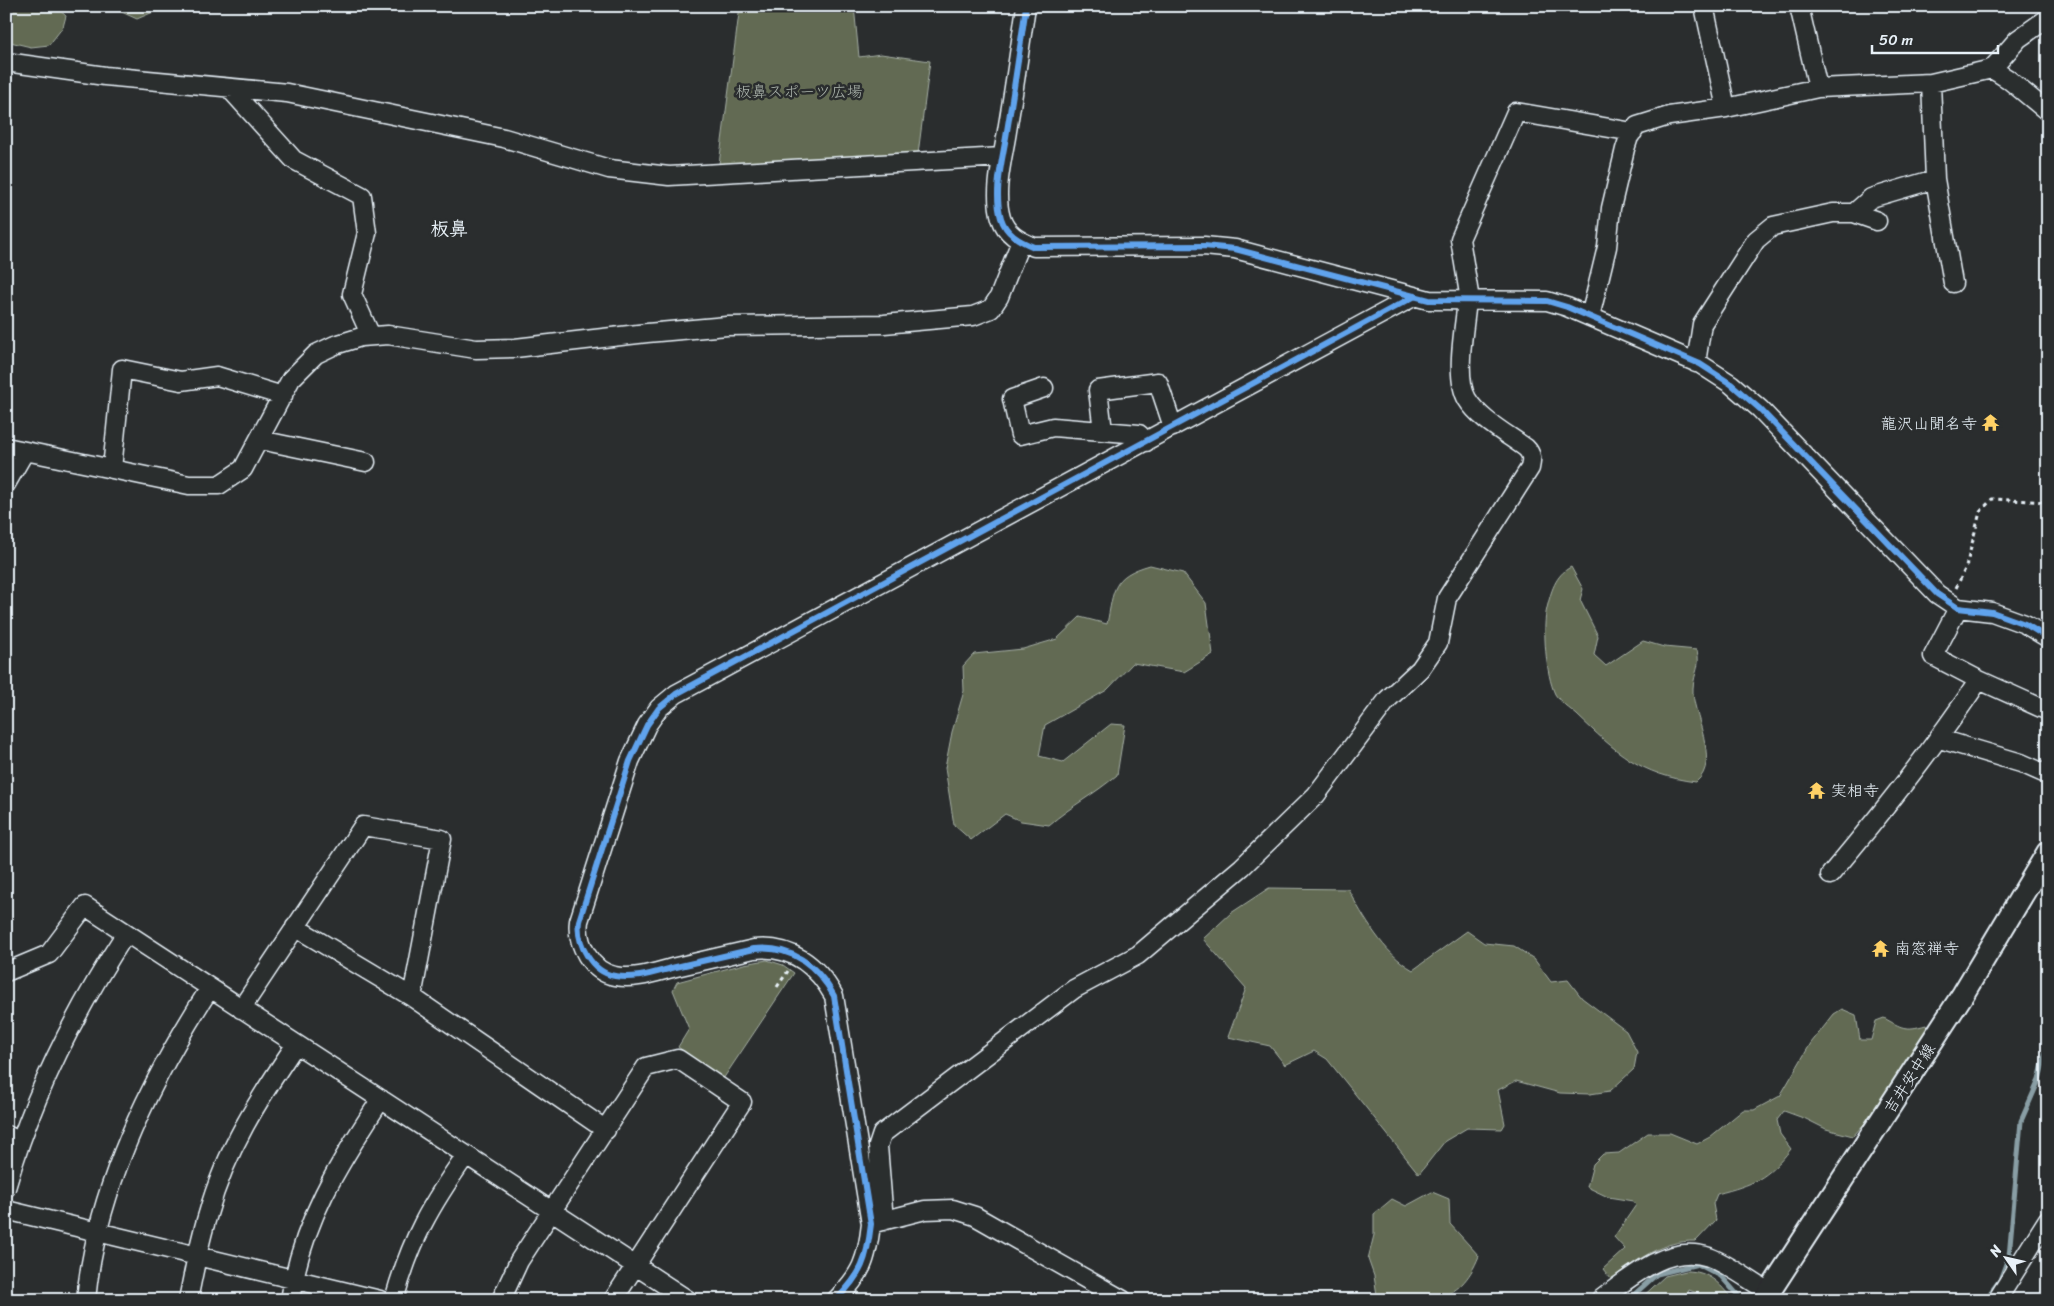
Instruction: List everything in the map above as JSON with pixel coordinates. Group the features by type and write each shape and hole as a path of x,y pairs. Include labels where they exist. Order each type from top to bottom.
{"main road":[{"name":"吉井安中線","path":"1766,1296 1963,994 2048,852"}],"street":[{"path":"1026,6 1002,157 999,204 1002,219 1010,234 1021,241 1034,247 1204,246 1235,248 1429,300 1547,301 1590,317 1696,363 1731,384 1760,409 1937,594 1952,604 1992,612 2025,624 2048,638"},
{"path":"1704,6 1726,108"},
{"path":"1799,6 1818,88"},
{"path":"1590,317 1607,247 1611,208 1624,149 1638,126 1669,116 1726,108 1818,88 1931,83 1992,69 2018,39 2048,18"},
{"path":"6,62 105,76 297,95 504,138 609,169 668,176 1002,157"},
{"path":"1992,69 2008,79 2048,112"},
{"path":"1931,83 1935,179 1954,283"},
{"path":"229,88 294,160 362,196 367,233 352,294 371,336"},
{"path":"836,1300 861,1271 877,1222 878,1146 882,1134 1074,988 1138,955 1242,867 1316,795 1388,699 1420,669 1438,642 1447,598 1530,468 1532,460 1531,454 1526,448 1479,413 1466,398 1461,373 1469,300 1460,239 1516,112 1633,132"},
{"path":"1854,213 1871,198 1935,179"},
{"path":"1696,363 1702,324 1756,240 1773,226 1833,213 1854,213 1877,221"},
{"path":"6,447 188,485 219,485 243,469 291,379 316,354 335,344 371,336 388,335 476,349 515,348 647,332 726,326 884,324 973,316 990,309 999,297 1021,241"},
{"path":"877,1222 834,996 826,981 814,969 788,952 773,947 754,949 636,977 615,976 599,968 581,945 578,932 579,921 630,761 647,725 659,708 686,686 872,590 1415,296"},
{"path":"112,469 122,369 181,381 217,376 283,396"},
{"path":"1103,431 1098,390 1158,382 1174,426"},
{"path":"1044,388 1012,399 1020,435 1053,427 1139,434 1146,442"},
{"path":"260,440 366,462"},
{"path":"6,484 26,451"},
{"path":"1952,604 1934,656 1979,680 2048,712"},
{"path":"1830,875 1894,799 1940,738 1979,680"},
{"path":"1940,738 2021,763 2048,775"},
{"path":"241,1009 363,826 442,839 412,997"},
{"path":"6,972 50,954 85,906 688,1300"},
{"path":"295,927 412,997 606,1130"},
{"path":"6,1188 13,1138 72,1021 126,933"},
{"path":"86,1300 88,1277 112,1186 141,1112 178,1039 210,988"},
{"path":"188,1300 208,1213 236,1144 264,1091 296,1044"},
{"path":"501,1300 519,1261 646,1067 678,1059 742,1102 634,1265 613,1300"},
{"path":"290,1300 294,1279 313,1214 341,1161 381,1100"},
{"path":"394,1300 416,1234 435,1199 466,1155"},
{"path":"877,1222 926,1210 953,1209 975,1216 1124,1300"},
{"path":"6,1210 380,1300"},
{"path":"1997,1300 2048,1219"},
{"path":"1600,1300 1645,1267 1682,1253 1709,1257 1766,1296"}],"path":[{"path":"1952,604 1966,567 1980,512 1992,499 2048,502"}],"green space":[{"path":"6,6 55,6 66,16 63,27 49,45 31,47 6,41"},
{"path":"114,6 167,6 137,19 115,9"},
{"name":"板鼻スポーツ広場","path":"740,6 854,6 859,57 881,54 930,61 918,154 719,164"},
{"path":"1150,565 1183,573 1206,603 1213,654 1184,672 1133,663 1107,690 1045,725 1039,756 1063,762 1111,724 1125,725 1117,775 1049,825 1021,821 1005,814 971,840 954,825 945,768 952,732 964,691 963,666 974,654 1023,649 1057,639 1080,617 1107,624 1116,586 1128,574"},
{"path":"1571,567 1583,589 1580,600 1598,636 1594,655 1606,666 1643,641 1664,647 1697,650 1698,665 1693,688 1696,710 1706,750 1706,762 1703,773 1696,782 1659,774 1630,760 1604,740 1555,694 1547,664 1545,627 1547,608 1554,584"},
{"path":"1269,888 1348,889 1383,945 1402,963 1413,970 1467,931 1484,943 1514,946 1534,959 1551,982 1568,980 1582,998 1626,1031 1637,1052 1634,1069 1610,1091 1590,1094 1560,1093 1516,1081 1498,1090 1505,1124 1502,1129 1467,1128 1445,1141 1419,1174 1327,1059 1314,1051 1285,1065 1270,1046 1228,1037 1246,988 1203,939 1231,913"},
{"path":"767,960 783,965 794,973 723,1079 678,1047 689,1029 673,990 677,982 744,964"},
{"path":"1842,1009 1856,1015 1860,1040 1871,1040 1876,1021 1884,1018 1904,1028 1926,1025 1930,1034 1902,1083 1853,1136 1826,1129 1784,1111 1777,1120 1780,1134 1791,1149 1774,1168 1750,1184 1717,1194 1713,1204 1716,1220 1696,1241 1672,1244 1651,1252 1611,1279 1603,1269 1625,1249 1614,1237 1636,1205 1633,1201 1608,1197 1587,1187 1593,1164 1603,1154 1619,1153 1648,1133 1670,1133 1697,1144 1710,1137 1743,1110 1754,1110 1780,1096 1811,1043 1834,1014"},
{"path":"1432,1192 1449,1199 1450,1224 1479,1256 1471,1272 1462,1284 1451,1292 1439,1297 1411,1299 1377,1295 1374,1276 1368,1259 1374,1235 1374,1214 1392,1199 1406,1206"},
{"path":"1686,1271 1701,1273 1713,1279 1733,1300 1715,1300 1689,1290 1685,1300 1639,1300 1665,1276"}],"waterway":[{"path":"1985,1300 2000,1280 2009,1256 2021,1121 2039,1080 2048,1043"},
{"path":"1628,1300 1657,1274 1698,1264 1721,1276 1742,1300"}],"cycle path":[{"path":"1026,6 998,186 999,208 1003,224 1018,239 1034,247 1204,246 1235,249 1429,300 1547,301 1567,307 1700,364 1731,384 1760,409 1937,594 1958,608 1992,612 2025,624 2048,638"},
{"path":"836,1300 852,1282 862,1266 868,1247 871,1224 834,996 820,975 811,966 791,954 780,950 754,949 646,975 631,977 615,976 606,973 592,963 580,938 579,921 630,761 647,725 659,708 676,694 1415,296"}],"place":[{"name":"龍沢山聞名寺","path":"1991,423"},
{"name":"実相寺","path":"1817,790"},
{"name":"南窓禅寺","path":"1881,948"}],"district":[{"name":"板鼻","path":"449,228"}]}
